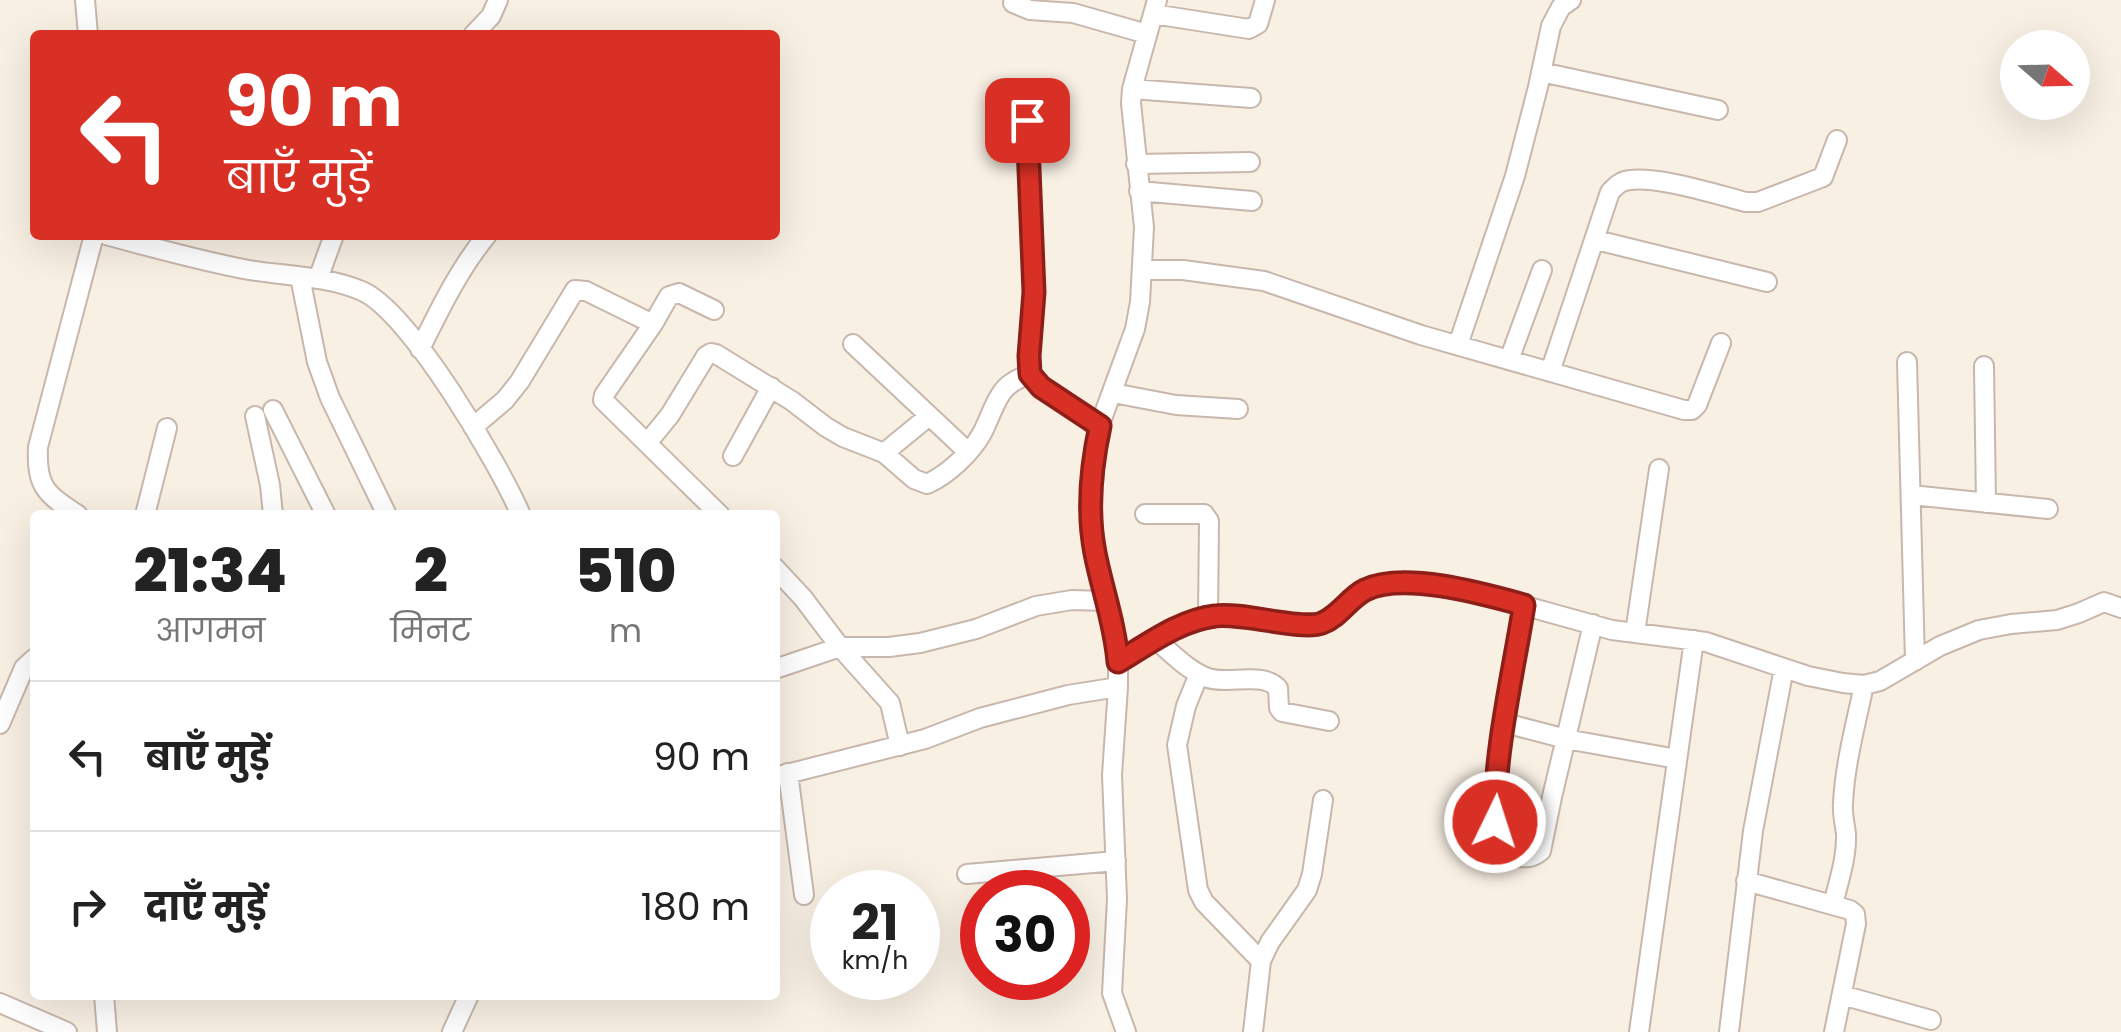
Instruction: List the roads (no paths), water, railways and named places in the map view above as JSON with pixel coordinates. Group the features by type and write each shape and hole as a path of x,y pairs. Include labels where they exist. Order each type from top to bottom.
{"street":[{"path":"84,0 87,30"},
{"path":"478,30 491,16 498,0"},
{"path":"1126,1032 1112,993 1117,899 1112,775 1118,662 1090,520 1100,426 1134,329 1142,270 1144,227 1132,88 1155,7 1249,28 1258,24 1265,0"},
{"path":"1458,345 1515,176 1551,26 1561,7 1572,0"},
{"path":"1013,3 1041,12 1073,13 1147,34"},
{"path":"1541,72 1718,110"},
{"path":"1132,88 1252,98"},
{"path":"998,95 1016,106 1027,120 1034,292 1030,374 1041,387 1100,426"},
{"path":"1550,372 1610,192 1618,183 1635,179 1658,181 1758,202 1823,177 1837,140"},
{"path":"1136,164 1250,162"},
{"path":"1139,191 1252,201"},
{"path":"71,510 42,487 37,469 38,447 93,240"},
{"path":"125,240 216,264 309,278 364,292 382,304 420,349 473,427 520,510"},
{"path":"331,240 309,278 317,362 330,398 385,510"},
{"path":"420,349 453,284 483,240"},
{"path":"1596,240 1767,282"},
{"path":"1142,270 1183,270 1264,282 1458,345 1649,402 1692,410 1721,344"},
{"path":"1509,360 1542,270"},
{"path":"473,427 505,400 520,381 575,290 586,291 652,324"},
{"path":"714,310 674,292 603,400 715,510"},
{"path":"853,344 968,452"},
{"path":"648,442 706,356 716,354 843,437 884,453 914,479 927,484 968,452 1004,389 1030,374"},
{"path":"1907,362 1915,661"},
{"path":"1984,366 1986,503"},
{"path":"733,456 771,387"},
{"path":"1113,392 1176,405 1238,409"},
{"path":"272,510 264,413 323,510"},
{"path":"884,453 929,416"},
{"path":"146,510 167,428"},
{"path":"1635,632 1659,469"},
{"path":"1910,495 2048,509"},
{"path":"1146,514 1195,512 1204,514 1209,521 1208,618"},
{"path":"780,573 890,703 900,746"},
{"path":"1118,662 1192,622 1208,618 1235,616 1322,623 1365,590 1396,582 1478,593 1612,630 1694,640 1843,684 1880,682 1940,646 1978,630 2057,620 2104,602 2121,608"},
{"path":"780,667 840,648 920,643 976,629 1036,606 1072,600 1107,601"},
{"path":"1524,605 1494,800 1495,844 1506,857 1526,858 1541,851 1593,624"},
{"path":"1156,640 1199,674 1213,680 1268,681 1278,688 1282,712 1329,721"},
{"path":"1639,1032 1694,640"},
{"path":"0,724 30,663"},
{"path":"1729,1032 1746,881 1784,668"},
{"path":"1199,674 1177,744 1198,890 1204,902 1261,961"},
{"path":"1833,906 1845,848 1844,786 1864,684"},
{"path":"804,895 782,775 925,739 980,718 1068,694 1118,687"},
{"path":"1505,723 1566,739 1677,759"},
{"path":"1253,1032 1261,961 1307,890 1323,800"},
{"path":"1013,870 1116,861"},
{"path":"1746,881 1855,914 1834,1032"},
{"path":"1842,995 1930,1020"},
{"path":"104,1000 107,1032"},
{"path":"452,1032 467,1000"},
{"path":"0,1003 67,1032"}]}
